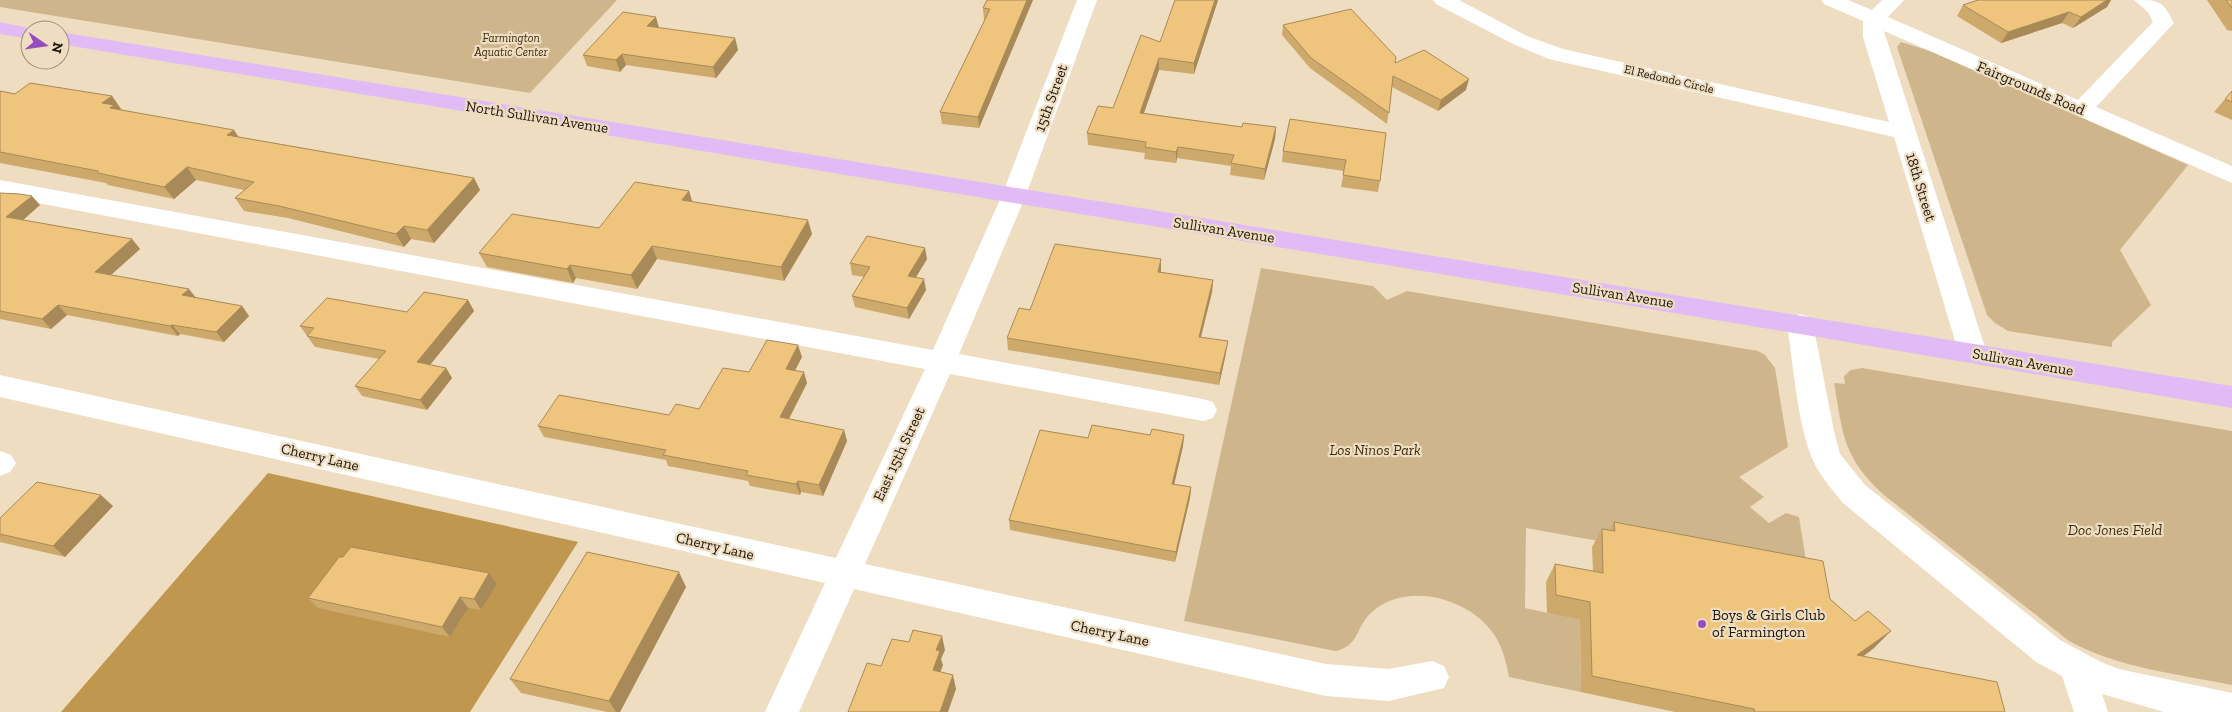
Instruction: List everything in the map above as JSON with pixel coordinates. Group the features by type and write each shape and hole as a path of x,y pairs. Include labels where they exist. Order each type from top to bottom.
{"main road":[{"path":"0,28 20,31"},
{"name":"North Sullivan Avenue","path":"70,40 1014,195"},
{"name":"Sullivan Avenue","path":"1014,195 2232,397"}],"street":[{"name":"15th Street","path":"1014,195 1087,0"},
{"name":"El Redondo Circle","path":"1443,0 1520,40 1557,54 1904,132"},
{"name":"Fairgrounds Road","path":"1831,0 1873,20 2232,175"},
{"path":"1873,20 1894,0"},
{"path":"2082,110 2164,23 2156,8 2144,0"},
{"name":"18th Street","path":"1873,20 1874,37 1972,354"},
{"path":"0,188 1203,410"},
{"name":"East 15th Street","path":"782,712 942,362 1014,195"},
{"path":"1800,324 1819,431 1826,456 1835,472 1854,494 1874,512 2048,650 2075,666 2102,679 2134,689 2232,709"},
{"name":"Cherry Lane","path":"0,386 1326,680 1389,685 1432,677"},
{"path":"2075,666 2091,712"}],"green space":[{"name":"Farmington Aquatic Center","path":"0,0 617,0 530,93 0,7"},
{"path":"1901,42 1933,52 2188,165 2120,250 2151,305 2112,342 2112,347 2008,331 1995,323 1987,315 1897,47"},
{"name":"Los Ninos Park","path":"1261,268 1373,286 1387,300 1407,291 1758,351 1765,355 1775,368 1788,447 1739,477 1764,497 1750,507 1769,523 1786,513 1799,517 1809,579 1526,528 1525,608 1580,620 1581,692 1509,677 1502,651 1497,639 1489,628 1465,608 1433,597 1400,597 1385,603 1372,612 1349,645 1335,651 1184,621"},
{"name":"Doc Jones Field","path":"1862,368 2232,431 2232,685 2128,664 2108,658 2069,641 1884,495 1860,469 1853,457 1843,431 1837,401 1834,383 1845,384 1844,376 1851,370"}],"shaded area":[{"path":"268,473 578,542 470,712 61,712"}],"building":[{"path":"987,0 1027,0 978,117 940,112 990,9 983,8"},
{"path":"1175,0 1215,0 1194,63 1159,58 1140,113 1242,127 1243,123 1276,127 1265,169 1231,163 1234,155 1178,147 1176,152 1145,147 1146,142 1087,133 1098,106 1113,108 1141,35 1160,42"},
{"path":"1978,0 2107,0 2081,17 2069,12 2008,32 1963,5"},
{"path":"2226,0 2232,0 2232,8"},
{"path":"1351,9 1396,57 1395,63 1424,50 1469,79 1441,100 1393,76 1389,113 1311,58 1283,25"},
{"path":"623,12 656,17 647,26 735,38 713,67 622,54 616,60 583,55"},
{"path":"30,83 112,96 102,103 114,105 110,108 234,130 227,135 474,178 427,230 404,226 396,234 279,206 235,198 254,182 187,167 164,187 98,173 98,171 0,152 0,91 15,94"},
{"path":"2232,91 2232,102 2225,99"},
{"path":"1290,119 1386,133 1380,181 1343,175 1346,160 1283,151"},
{"path":"635,182 689,191 682,200 808,220 781,267 652,246 631,275 570,265 567,269 479,253 512,214 599,228"},
{"path":"0,193 32,196 6,217 132,239 95,272 189,289 182,295 242,306 216,332 170,326 58,305 42,319 0,311"},
{"path":"867,236 925,248 908,276 924,279 907,308 852,296 870,267 850,263"},
{"path":"1055,244 1161,259 1158,272 1213,280 1199,337 1228,341 1220,373 1007,338 1019,308 1030,310"},
{"path":"424,292 468,300 417,362 446,368 420,400 355,386 386,351 307,336 314,328 300,326 327,298 407,312"},
{"path":"767,340 798,345 786,369 804,372 780,417 844,430 819,485 798,481 796,484 746,475 748,471 663,455 666,450 538,426 559,395 669,415 676,404 699,409 723,368 749,372"},
{"path":"1092,425 1150,435 1152,429 1184,435 1172,484 1191,487 1176,552 1009,520 1040,430 1088,438"},
{"path":"37,482 101,495 53,546 0,534 0,518"},
{"name":"Boys & Girls Club of Farmington","path":"1614,522 1823,561 1830,599 1855,621 1868,611 1891,631 1857,655 1997,682 2005,712 1755,712 1754,709 1592,676 1590,602 1556,595 1555,564 1603,573 1602,529 1615,531"},
{"path":"351,547 489,573 474,599 460,597 442,627 308,598 339,557 343,557"},
{"path":"587,552 679,572 609,701 510,679"},
{"path":"913,630 942,636 936,650 940,651 933,670 953,675 940,712 848,712 867,663 881,666 892,639 909,642"}],"place":[{"name":"Boys & Girls Club of Farmington","path":"1702,624"}]}
